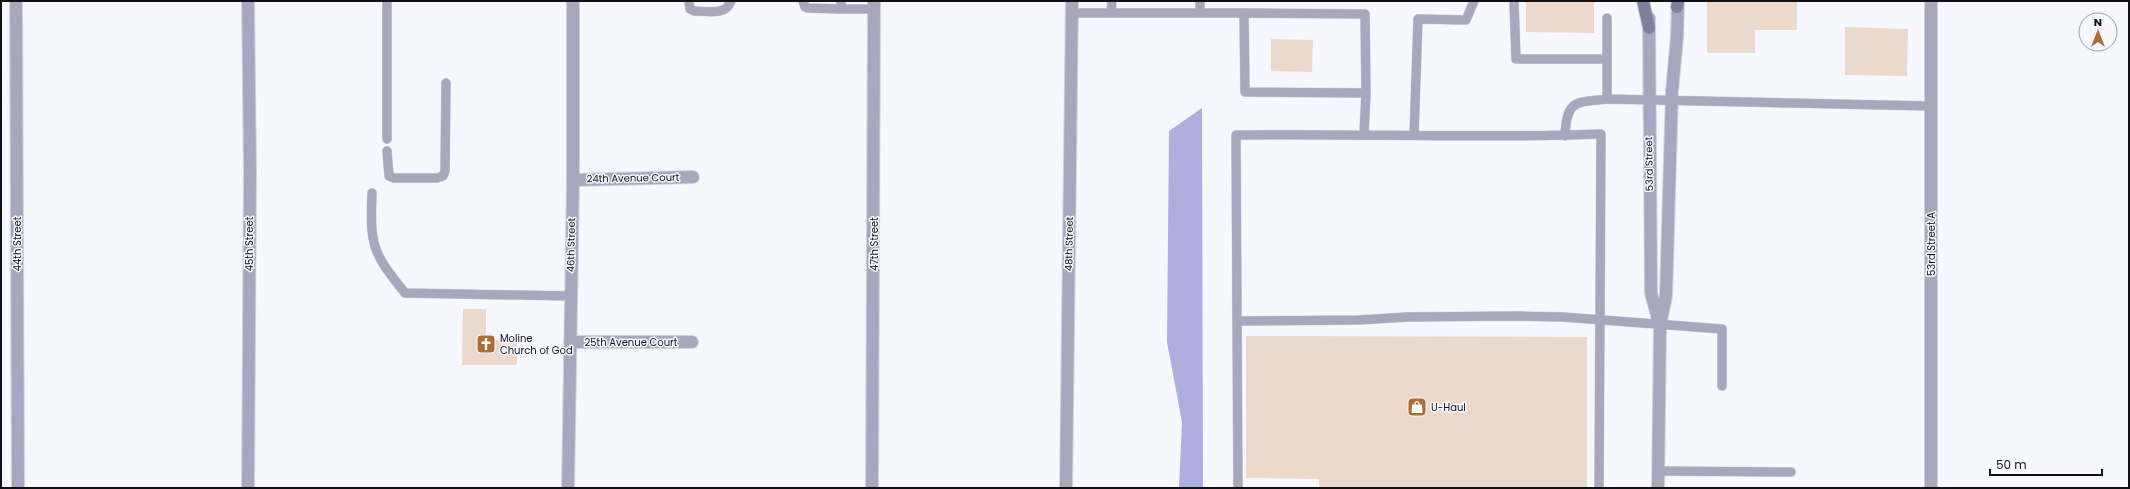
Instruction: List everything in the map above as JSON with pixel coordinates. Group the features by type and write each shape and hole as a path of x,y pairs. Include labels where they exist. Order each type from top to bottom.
{"main road":[{"path":"1643,1 1649,28"}],"street":[{"name":"44th Street","path":"16,1 18,488"},
{"name":"45th Street","path":"248,1 250,178 248,488"},
{"name":"46th Street","path":"568,488 573,180 573,1"},
{"name":"53rd Street","path":"1649,1 1648,100 1651,293 1660,325"},
{"name":"53rd Street A","path":"1930,1 1931,488"},
{"name":"53rd Street","path":"1658,488 1660,325 1666,296 1672,102 1678,3"},
{"name":"47th Street","path":"872,488 874,5"},
{"name":"48th Street","path":"1066,488 1072,7"},
{"name":"24th Avenue Court","path":"573,180 693,177"},
{"name":"25th Avenue Court","path":"570,342 692,342"}],"lane":[{"path":"387,1 388,139"},
{"path":"689,1 690,9 694,11 723,11 729,7 731,1"},
{"path":"803,1 805,7 808,8 841,5 874,5"},
{"path":"1111,13 1112,1"},
{"path":"1200,1 1200,13"},
{"path":"1414,135 1418,19 1466,20 1474,1"},
{"path":"1514,1 1516,59 1606,59"},
{"path":"1072,7 1111,13 1365,14 1366,93 1364,134"},
{"path":"1244,13 1245,92 1366,93"},
{"path":"1606,18 1607,99"},
{"path":"387,150 389,176 394,178 437,178 443,176 445,171 446,83"},
{"path":"1565,136 1568,112 1577,102 1607,99 1672,102 1689,100 1930,106"},
{"path":"1238,488 1236,135 1364,134 1565,136 1601,134 1599,488"},
{"path":"372,193 371,228 374,245 378,256 405,293 570,296"},
{"path":"1237,321 1516,316 1722,329 1722,386"},
{"path":"1658,471 1791,472"}],"shaded area":[{"path":"1202,108 1203,488 1179,488 1182,422 1167,342 1169,131"}],"building":[{"path":"1526,1 1594,1 1594,33 1526,32"},
{"path":"1707,1 1797,1 1797,30 1755,30 1755,53 1707,53"},
{"path":"1845,27 1908,29 1907,76 1845,75"},
{"path":"1271,39 1313,40 1312,72 1271,71"},
{"path":"463,309 486,309 486,340 517,340 517,365 462,365"},
{"name":"U-Haul","path":"1246,336 1587,337 1587,488 1319,488 1319,479 1246,478"}],"place":[{"name":"Moline Church of God","path":"486,344"},
{"name":"U-Haul","path":"1417,407"}]}
